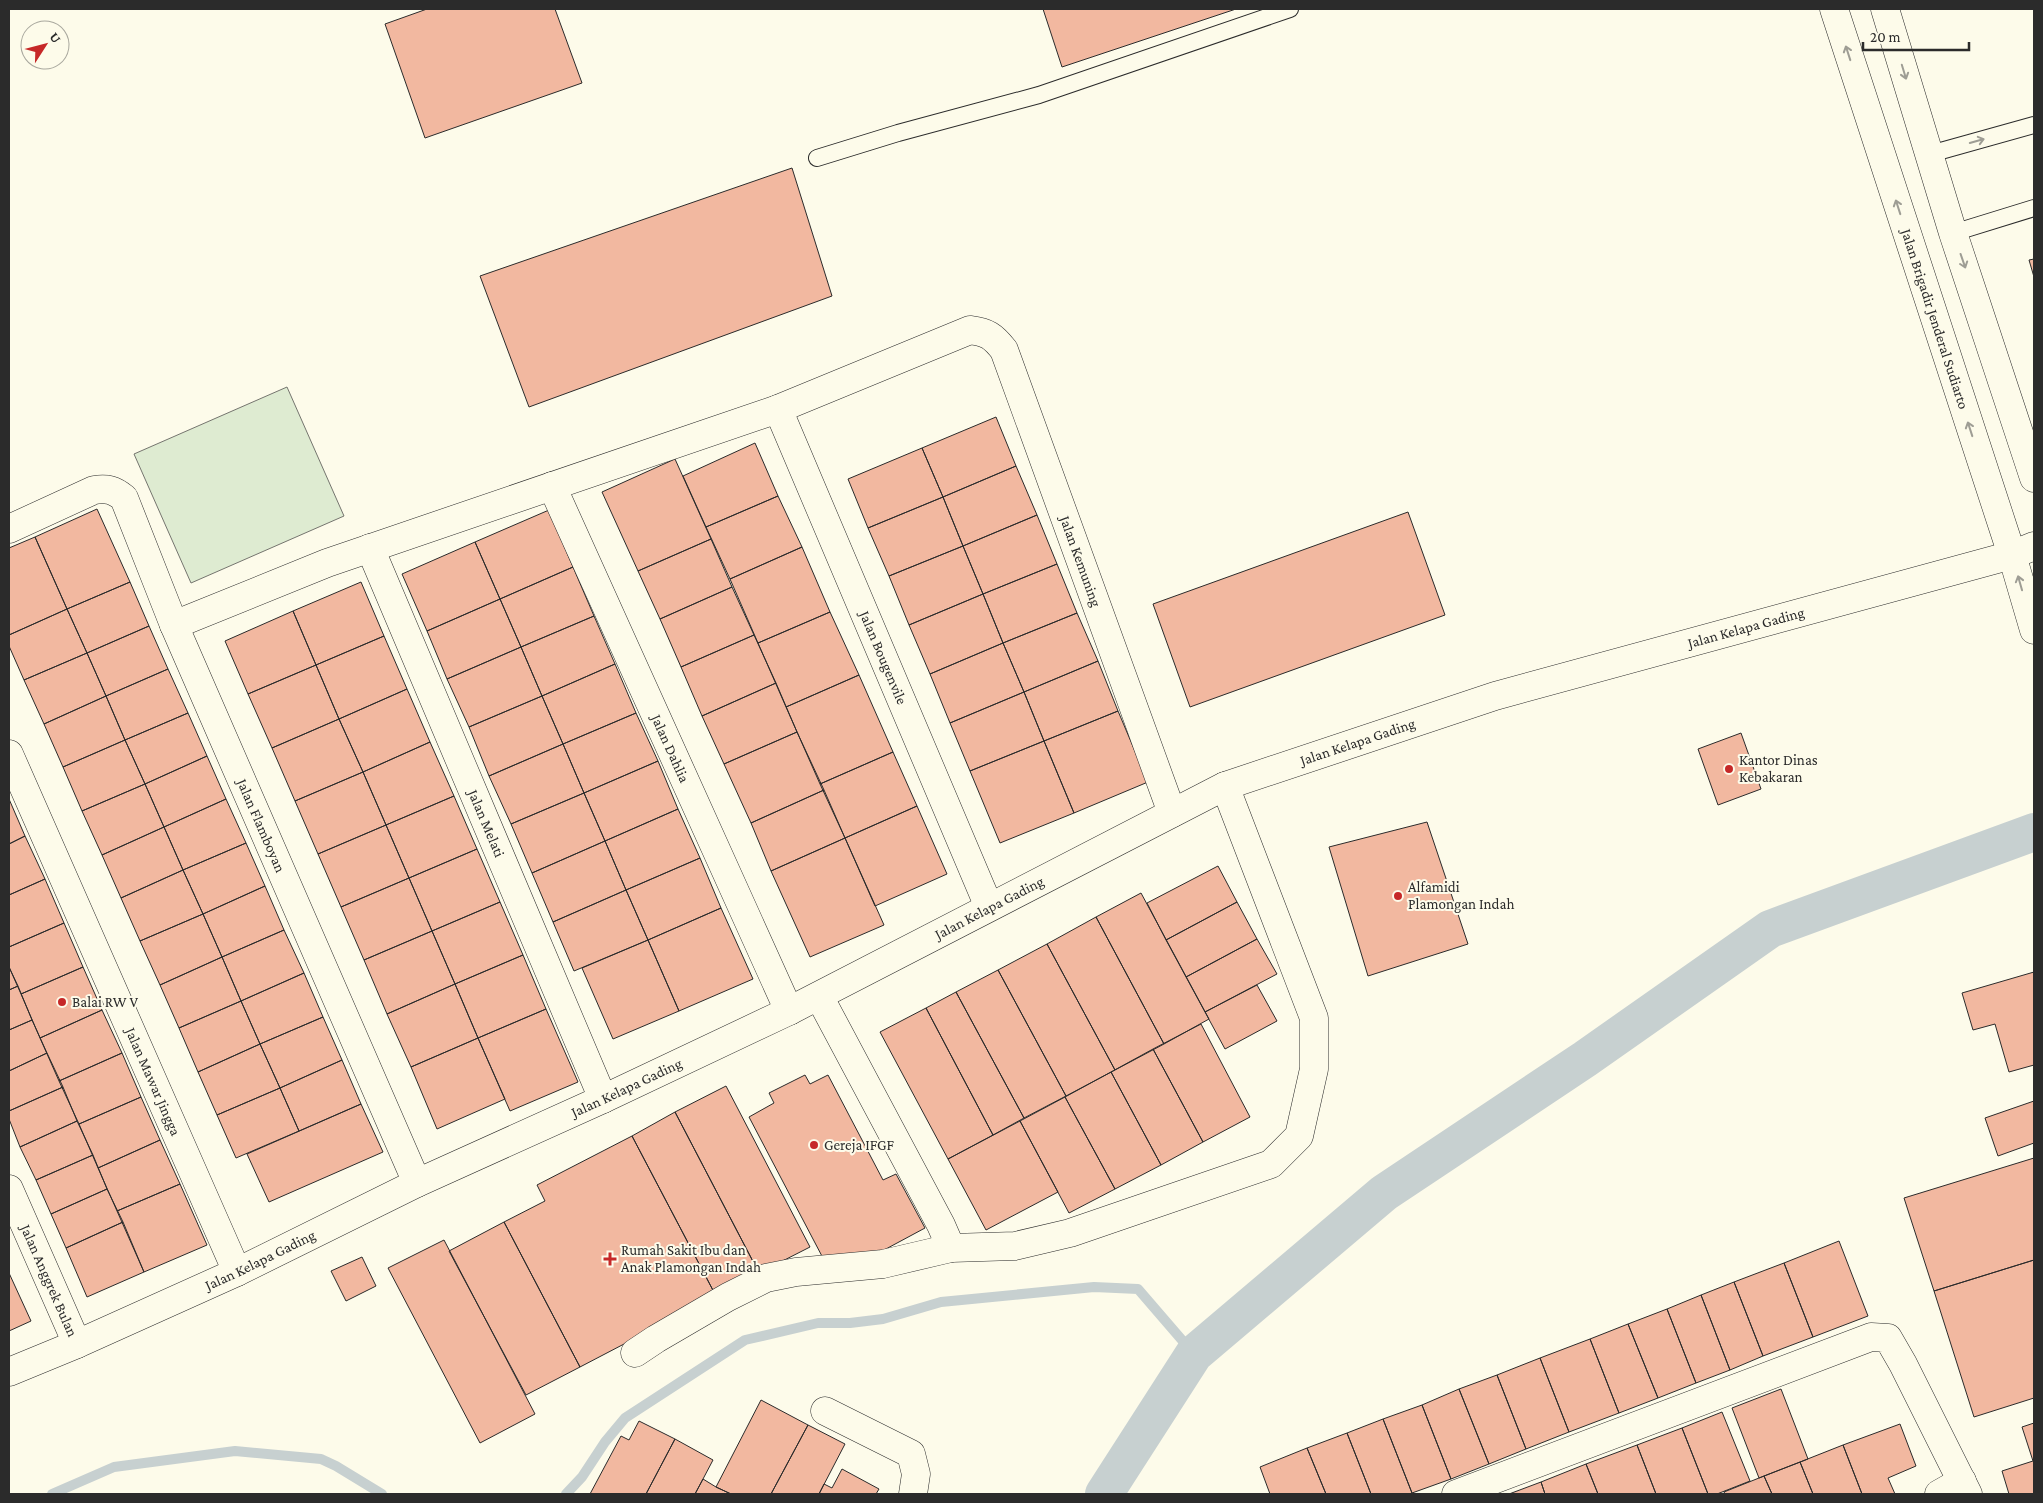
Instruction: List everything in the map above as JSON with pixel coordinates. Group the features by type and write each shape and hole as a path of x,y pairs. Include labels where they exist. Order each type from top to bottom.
{"street":[{"name":"Jalan Brigadir Jenderal Sudiarto","path":"1834,9 2023,550 2034,630"},
{"path":"1885,9 1954,233 2034,478"},
{"name":"Jalan Kemuning","path":"778,408 970,330 992,335 1004,350 1172,813"},
{"path":"174,625 326,563 778,408"},
{"name":"Jalan Bougenvile","path":"778,408 990,907"},
{"name":"Jalan Dahlia","path":"552,486 789,1011"},
{"name":"Jalan Flamboyan","path":"9,529 94,490 106,488 115,491 124,498 174,625 417,1183"},
{"name":"Jalan Melati","path":"370,548 603,1099"},
{"name":"Jalan Kelapa Gading","path":"9,1372 77,1344 237,1272 417,1183 603,1099 789,1011 1225,786 1495,696 2023,550"},
{"name":"Jalan Mawar Jingga","path":"9,754 237,1272"},
{"path":"635,1354 656,1338 728,1297 766,1278 796,1272 882,1264 951,1248 1015,1246 1070,1233 1271,1164 1299,1136 1314,1068 1314,1018 1225,786"},
{"path":"819,996 942,1225 951,1248"},
{"name":"Jalan Anggrek Bulan","path":"9,1189 77,1344"},
{"path":"1456,1494 1871,1337 1888,1338 1904,1364 1956,1490"},
{"path":"825,1411 910,1454 916,1474 913,1494"}],"lane":[{"path":"816,158 898,133 1039,95 1290,9"},
{"path":"1930,154 2034,125"},
{"path":"1954,233 2034,208"}],"green space":[{"path":"287,387 344,516 191,583 134,454"}],"building":[{"path":"427,9 555,9 582,83 425,138 385,24"},
{"path":"1043,9 1236,9 1062,67"},
{"path":"792,168 832,296 529,407 480,276"},
{"path":"2034,259 2034,277 2029,260"},
{"path":"996,417 1016,466 943,497 922,448"},
{"path":"755,443 778,496 706,527 683,476"},
{"path":"922,448 943,497 868,528 848,479"},
{"path":"675,459 711,539 638,571 602,492"},
{"path":"1016,466 1037,515 963,546 943,497"},
{"path":"778,496 802,547 730,579 706,527"},
{"path":"943,497 963,546 889,576 868,528"},
{"path":"97,509 130,582 67,609 35,537"},
{"path":"549,510 573,567 500,599 475,542"},
{"path":"1408,512 1445,615 1190,707 1153,604"},
{"path":"1037,515 1057,564 983,594 963,546"},
{"path":"35,537 67,609 9,635 9,548"},
{"path":"711,539 732,587 660,619 638,571"},
{"path":"475,542 500,599 427,631 402,574"},
{"path":"963,546 983,594 909,625 889,576"},
{"path":"802,547 830,612 758,643 730,579"},
{"path":"1057,564 1077,613 1003,643 983,594"},
{"path":"573,567 594,616 521,647 500,599"},
{"path":"130,582 149,626 87,653 67,609"},
{"path":"361,582 384,636 316,665 293,611"},
{"path":"732,587 754,635 681,667 660,619"},
{"path":"983,594 1003,643 930,674 909,625"},
{"path":"500,599 521,647 447,679 427,631"},
{"path":"67,609 87,653 24,680 9,646 9,635"},
{"path":"293,611 316,665 248,694 225,641"},
{"path":"830,612 859,675 786,707 758,643"},
{"path":"1077,613 1098,661 1024,692 1003,643"},
{"path":"594,616 615,664 542,696 521,647"},
{"path":"149,626 168,669 106,696 87,653"},
{"path":"754,635 776,683 702,716 681,667"},
{"path":"384,636 407,689 339,719 316,665"},
{"path":"1003,643 1024,692 950,723 930,674"},
{"path":"521,647 542,696 469,727 447,679"},
{"path":"87,653 106,696 44,724 24,680"},
{"path":"1098,661 1118,711 1044,741 1024,692"},
{"path":"615,664 636,713 563,744 542,696"},
{"path":"316,665 339,719 272,748 248,694"},
{"path":"168,669 188,713 125,740 106,696"},
{"path":"859,675 893,752 820,784 786,707"},
{"path":"776,683 797,732 724,764 702,716"},
{"path":"407,689 430,742 363,772 339,719"},
{"path":"1024,692 1044,741 970,771 950,723"},
{"path":"106,696 125,740 63,767 44,724"},
{"path":"542,696 563,744 489,776 469,727"},
{"path":"1118,711 1148,782 1074,813 1044,741"},
{"path":"188,713 207,756 145,784 125,740"},
{"path":"636,713 658,761 584,793 563,744"},
{"path":"339,719 363,772 295,801 272,748"},
{"path":"797,732 824,790 751,823 724,764"},
{"name":"Kantor Dinas Kebakaran","path":"1741,733 1761,789 1718,805 1698,749"},
{"path":"125,740 145,784 82,811 63,767"},
{"path":"1044,741 1074,813 1000,843 970,771"},
{"path":"430,742 454,796 386,825 363,772"},
{"path":"563,744 584,793 511,824 489,776"},
{"path":"893,752 917,806 845,838 820,784"},
{"path":"207,756 226,799 164,827 145,784"},
{"path":"658,761 678,809 605,841 584,793"},
{"path":"363,772 386,825 318,854 295,801"},
{"path":"145,784 164,827 102,855 82,811"},
{"path":"824,790 845,838 771,871 751,823"},
{"path":"584,793 605,841 532,873 511,824"},
{"path":"454,796 477,849 409,878 386,825"},
{"path":"9,799 25,836 9,844"},
{"path":"226,799 246,843 183,870 164,827"},
{"path":"917,806 947,874 875,906 845,838"},
{"path":"678,809 700,858 626,890 605,841"},
{"name":"Alfamidi Plamongan Indah","path":"1427,822 1468,944 1368,976 1329,847"},
{"path":"386,825 409,878 341,907 318,854"},
{"path":"164,827 183,870 121,898 102,855"},
{"path":"25,836 45,879 9,895 9,844"},
{"path":"845,838 884,925 810,957 771,871"},
{"path":"605,841 626,890 553,922 532,873"},
{"path":"246,843 265,886 203,914 183,870"},
{"path":"477,849 500,902 432,931 409,878"},
{"path":"700,858 721,908 648,940 626,890"},
{"path":"1218,866 1237,902 1166,940 1147,903"},
{"path":"183,870 203,914 140,941 121,898"},
{"path":"409,878 432,931 364,960 341,907"},
{"path":"45,879 64,923 9,947 9,895"},
{"path":"265,886 284,930 222,957 203,914"},
{"path":"626,890 648,940 574,971 553,922"},
{"path":"1141,893 1209,1019 1164,1044 1096,917"},
{"path":"500,902 523,955 455,984 432,931"},
{"path":"1237,902 1257,939 1186,977 1166,940"},
{"path":"721,908 753,979 679,1011 648,940"},
{"path":"203,914 222,957 160,985 140,941"},
{"path":"1096,917 1164,1044 1115,1070 1047,944"},
{"path":"64,923 83,967 21,994 9,967 9,947"},
{"path":"284,930 304,973 241,1001 222,957"},
{"path":"432,931 455,984 387,1014 364,960"},
{"path":"1257,939 1277,974 1205,1012 1186,977"},
{"path":"648,940 679,1011 613,1039 582,968"},
{"path":"1047,944 1115,1070 1066,1096 998,970"},
{"path":"523,955 546,1009 478,1038 455,984"},
{"path":"222,957 241,1001 179,1028 160,985"},
{"path":"9,967 18,986 9,990"},
{"name":"Balai RW V","path":"83,967 102,1010 40,1038 21,994"},
{"path":"998,970 1066,1096 1024,1118 956,992"},
{"path":"2034,972 2034,1065 2009,1072 1995,1024 1973,1030 1962,993"},
{"path":"304,973 323,1017 260,1044 241,1001"},
{"path":"455,984 478,1038 411,1067 387,1014"},
{"path":"1257,985 1277,1021 1225,1049 1205,1012"},
{"path":"18,986 32,1020 9,1030 9,990"},
{"path":"956,992 1024,1118 993,1135 926,1008"},
{"path":"241,1001 260,1044 198,1072 179,1028"},
{"path":"926,1008 993,1135 948,1159 880,1032"},
{"path":"546,1009 578,1082 510,1111 478,1038"},
{"path":"102,1010 122,1053 59,1081 40,1038"},
{"path":"323,1017 342,1060 280,1088 260,1044"},
{"path":"32,1020 47,1053 9,1071 9,1030"},
{"path":"1201,1024 1250,1117 1203,1142 1153,1049"},
{"path":"478,1038 505,1099 437,1129 411,1067"},
{"path":"260,1044 280,1088 217,1115 198,1072"},
{"path":"1153,1049 1203,1142 1161,1165 1111,1072"},
{"path":"47,1053 63,1087 9,1111 9,1071"},
{"path":"122,1053 141,1097 79,1124 59,1081"},
{"path":"342,1060 361,1104 299,1131 280,1088"},
{"path":"1111,1072 1161,1165 1115,1189 1065,1097"},
{"name":"Gereja IFGF","path":"805,1075 810,1084 828,1075 883,1180 896,1174 925,1228 871,1257 824,1260 749,1117 774,1103 769,1093"},
{"path":"726,1086 810,1247 759,1273 675,1112"},
{"path":"63,1087 77,1121 20,1147 9,1119 9,1111"},
{"path":"280,1088 299,1131 236,1158 217,1115"},
{"path":"141,1097 160,1140 98,1168 79,1124"},
{"path":"1065,1097 1115,1189 1069,1213 1020,1121"},
{"path":"2034,1101 2034,1143 1998,1156 1985,1118"},
{"path":"361,1104 383,1152 269,1202 247,1154"},
{"path":"675,1112 759,1273 716,1296 632,1136"},
{"path":"77,1121 93,1155 36,1180 20,1147"},
{"path":"1020,1121 1058,1192 986,1230 948,1159"},
{"name":"Rumah Sakit Ibu dan Anak Plamongan Indah","path":"632,1136 716,1296 580,1367 504,1222 545,1201 537,1185"},
{"path":"160,1140 180,1184 117,1211 98,1168"},
{"path":"93,1155 107,1189 51,1214 36,1180"},
{"path":"2034,1158 2034,1260 1934,1291 1904,1198"},
{"path":"180,1184 207,1245 144,1272 117,1211"},
{"path":"107,1189 123,1222 66,1248 51,1214"},
{"path":"123,1222 144,1272 87,1297 66,1248"},
{"path":"504,1222 580,1367 526,1395 449,1251"},
{"path":"444,1240 535,1414 480,1443 388,1268"},
{"path":"1839,1241 1868,1316 1813,1337 1784,1263"},
{"path":"362,1257 376,1286 346,1301 331,1271"},
{"path":"2034,1260 2034,1398 1974,1417 1934,1291"},
{"path":"1784,1263 1813,1337 1763,1356 1734,1282"},
{"path":"9,1273 31,1321 9,1331"},
{"path":"1734,1282 1763,1356 1730,1370 1701,1295"},
{"path":"1701,1295 1730,1370 1696,1383 1667,1309"},
{"path":"1667,1309 1696,1383 1658,1398 1628,1324"},
{"path":"1628,1324 1658,1398 1619,1413 1590,1339"},
{"path":"1590,1339 1619,1413 1569,1432 1540,1358"},
{"path":"1540,1358 1569,1432 1526,1449 1497,1375"},
{"path":"1497,1375 1526,1449 1489,1464 1459,1389"},
{"path":"1459,1389 1489,1464 1451,1479 1422,1405"},
{"path":"1781,1389 1808,1459 1759,1478 1732,1408"},
{"path":"761,1400 808,1425 771,1494 731,1494 716,1487"},
{"path":"1422,1405 1451,1479 1412,1493 1383,1419"},
{"path":"1722,1412 1750,1481 1717,1494 1708,1494 1682,1428"},
{"path":"1383,1419 1412,1493 1410,1494 1371,1494 1347,1433"},
{"path":"639,1421 675,1439 646,1494 590,1494 621,1436 629,1440"},
{"path":"2034,1423 2034,1494 2009,1494 2002,1471 2033,1461 2022,1427"},
{"path":"1900,1424 1916,1466 1888,1478 1895,1494 1862,1494 1843,1445"},
{"path":"808,1425 845,1444 819,1494 771,1494"},
{"path":"1682,1428 1708,1494 1656,1494 1637,1445"},
{"path":"1347,1433 1371,1494 1326,1494 1307,1448"},
{"path":"675,1439 713,1460 703,1479 695,1494 646,1494"},
{"path":"1637,1445 1656,1494 1598,1494 1586,1464"},
{"path":"1843,1445 1862,1494 1813,1494 1800,1462"},
{"path":"1307,1448 1326,1494 1270,1494 1260,1467"},
{"path":"1800,1462 1813,1494 1772,1494 1764,1476"},
{"path":"1586,1464 1598,1494 1545,1494 1541,1482"},
{"path":"842,1469 879,1489 876,1494 819,1494 824,1484 832,1488"},
{"path":"1764,1476 1772,1494 1725,1494 1724,1492"},
{"path":"703,1479 716,1487 731,1494 695,1494"},
{"path":"1541,1482 1545,1494 1509,1494"}],"waterway":[{"path":"1104,1494 1194,1354 1384,1193 1585,1059 1770,929 2034,832"},
{"path":"566,1494 582,1477 605,1442 625,1418 745,1340 818,1323 850,1323 883,1319 941,1302 1094,1287 1138,1289 1194,1354"},
{"path":"52,1494 114,1467 235,1451 321,1459 382,1494"}],"place":[{"name":"Kantor Dinas Kebakaran","path":"1729,769"},
{"name":"Alfamidi Plamongan Indah","path":"1398,896"},
{"name":"Balai RW V","path":"62,1002"},
{"name":"Gereja IFGF","path":"814,1145"},
{"name":"Rumah Sakit Ibu dan Anak Plamongan Indah","path":"610,1259"}]}
